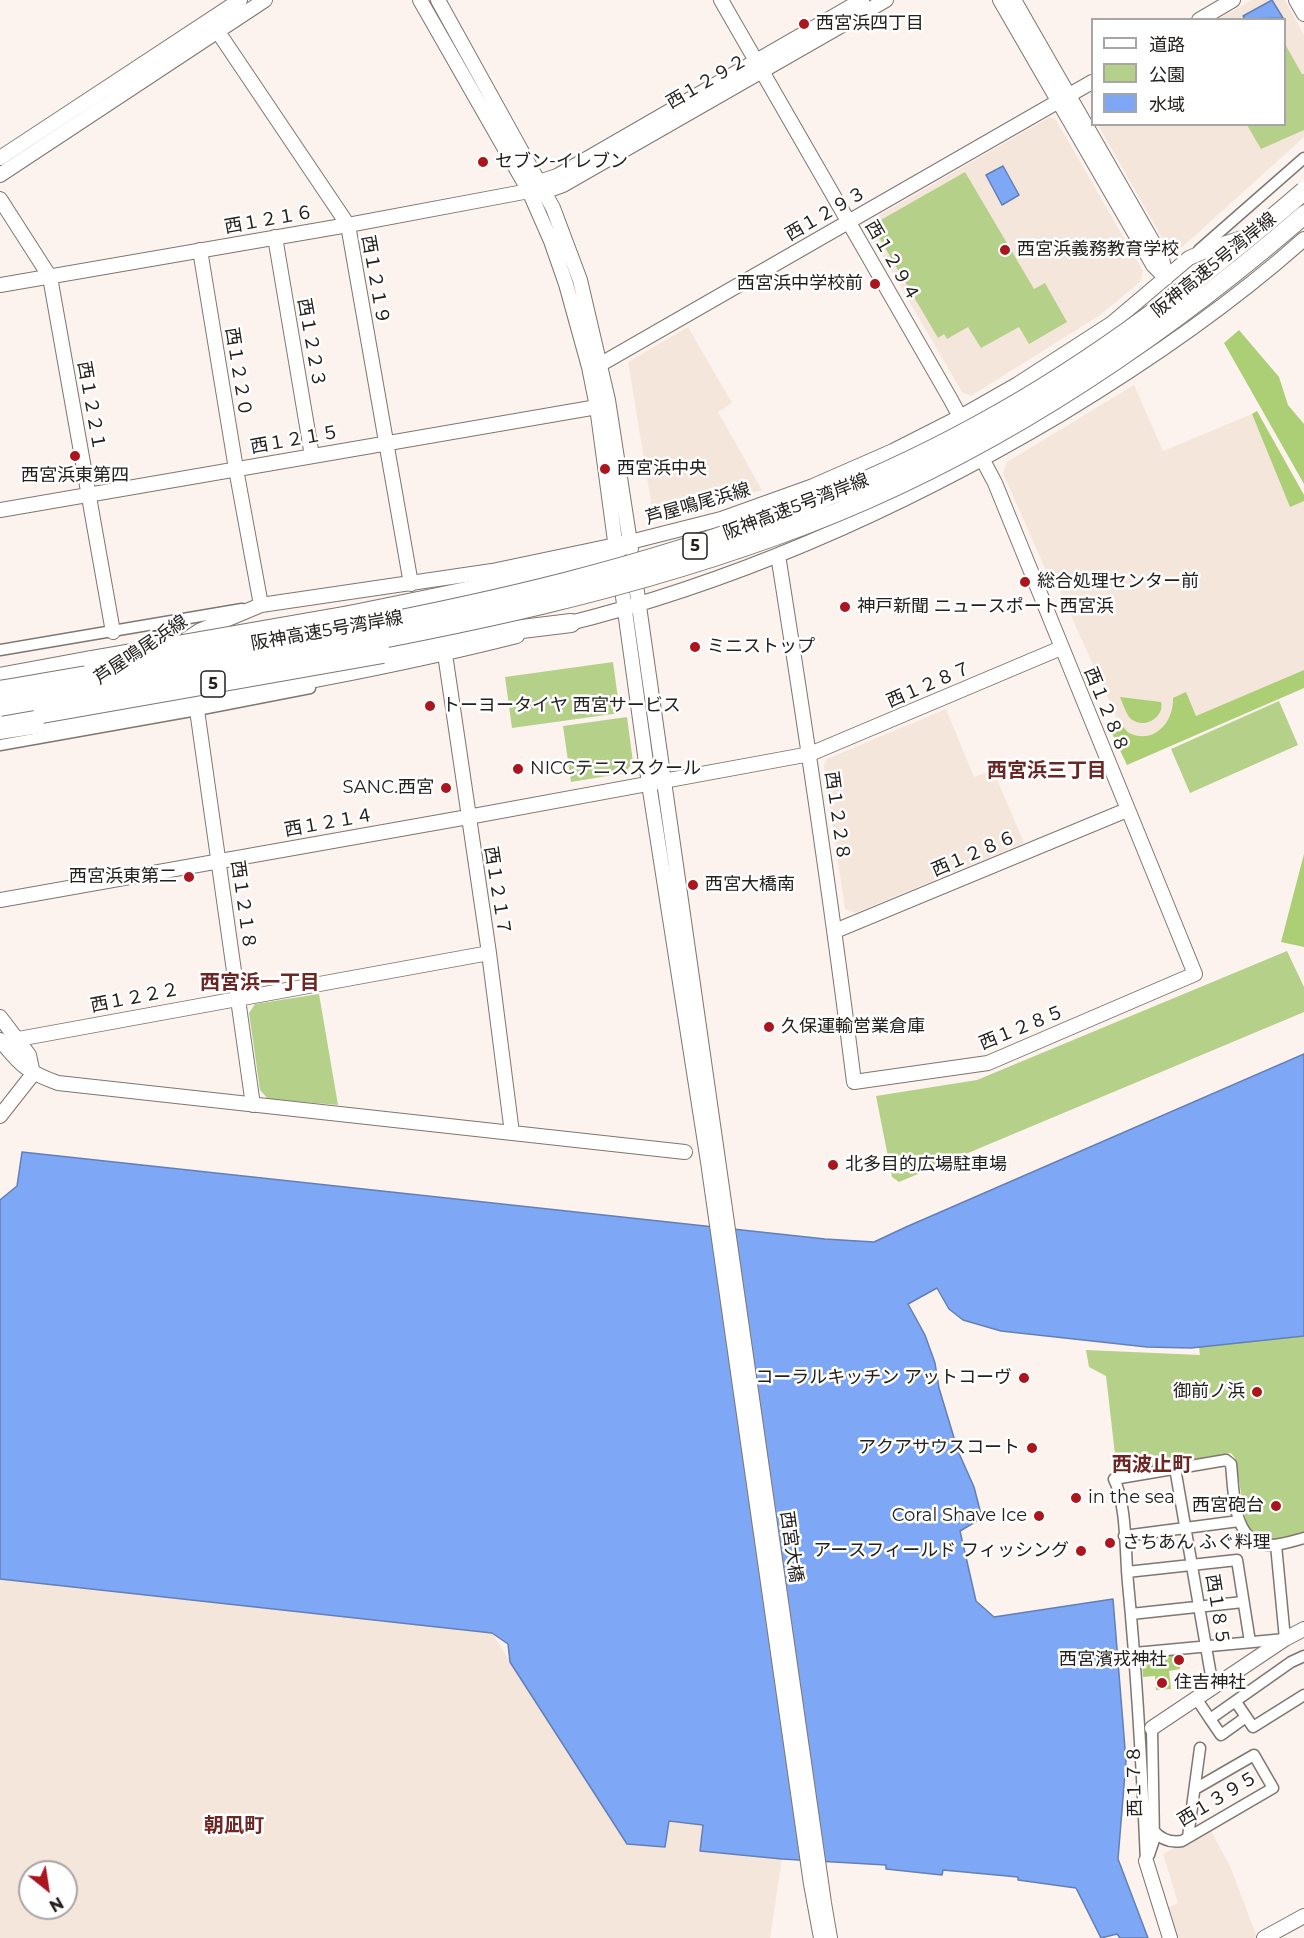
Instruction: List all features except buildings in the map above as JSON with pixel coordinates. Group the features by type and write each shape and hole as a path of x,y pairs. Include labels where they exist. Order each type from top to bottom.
{"highway":[{"name":"阪神高速5号湾岸線","path":"0,690 380,622 522,593 668,555 802,507 922,454 1038,390 1156,312 1304,191"},
{"name":"阪神高速5号湾岸線","path":"0,707 385,639 523,611 672,572 808,524 932,469 1045,408 1166,326 1224,282 1304,215"},
{"path":"0,677 349,615 532,577 577,566 620,546"},
{"name":"5","path":"0,720 383,654 489,633 571,623"}],"street":[{"path":"0,158 240,0"},
{"path":"0,175 266,0"},
{"path":"420,0 563,232 580,280 601,364 613,427 620,546"},
{"name":"西１２９４","path":"722,0 983,459"},
{"name":"西１２９２","path":"537,188 563,185 760,66 862,0"},
{"name":"西１２９２","path":"760,66 886,0"},
{"path":"1000,0 1064,98 1162,258 1166,278 1196,327"},
{"path":"1014,0 1064,98"},
{"path":"1202,18 1233,0"},
{"path":"1296,0 1304,14"},
{"path":"440,1 537,188 589,367 664,782 712,1161"},
{"name":"西１２１９","path":"210,20 348,225 411,584"},
{"name":"西１２９３","path":"601,364 1091,83"},
{"path":"1189,258 1304,158"},
{"name":"西１２１６","path":"0,285 348,225 537,188"},
{"name":"西１２２１","path":"0,199 50,277 113,632"},
{"name":"芦屋鳴尾浜線","path":"59,722 87,709 199,631 261,605 492,571 620,546 721,519 813,486 893,451 1018,384 1111,324 1189,258 1217,246 1304,219"},
{"name":"西１２２３","path":"275,237 312,456"},
{"name":"芦屋鳴尾浜線","path":"0,732 59,722 77,722 445,654 632,607 693,588 778,555 879,511 983,459 1095,393 1196,327 1304,239"},
{"path":"1278,262 1304,246"},
{"name":"西１２２０","path":"200,250 261,605"},
{"name":"西１２１５","path":"0,510 597,407"},
{"name":"西１２８８","path":"983,459 995,483 1195,974"},
{"name":"西１２２８","path":"778,555 810,754 854,1082"},
{"path":"0,650 261,605"},
{"path":"632,607 649,784 712,1161"},
{"name":"西１２８７","path":"664,782 810,754 1061,648"},
{"name":"西１２１７","path":"445,654 489,953 512,1133"},
{"path":"0,745 310,688 346,673"},
{"name":"西１２１８","path":"197,710 253,1105"},
{"name":"西１２１４","path":"0,900 664,782"},
{"name":"西１２８６","path":"835,931 1127,810"},
{"name":"西１２２２","path":"1,1041 489,953"},
{"name":"西１２８５","path":"854,1082 988,1063 1195,974"},
{"path":"0,1017 29,1054 33,1074 0,1116"},
{"path":"1,1041 19,1064 33,1074 58,1083 685,1152"},
{"name":"西宮大橋","path":"712,1161 810,1884 820,1938"},
{"name":"西宮大橋","path":"712,1161 830,1938"},
{"path":"1170,1938 1146,1861 1146,1815 1136,1653 1118,1488 1114,1479 1226,1460 1229,1461 1239,1521 1253,1540 1276,1545 1304,1538"},
{"name":"西１８５","path":"1175,1468 1213,1687"},
{"path":"1124,1536 1239,1521"},
{"path":"1136,1653 1286,1639 1276,1545"},
{"path":"1127,1572 1237,1560 1250,1642"},
{"path":"1131,1614 1243,1602"},
{"name":"西１７８","path":"1146,1861 1154,1840 1152,1728 1286,1639 1303,1632"},
{"path":"1210,1719 1304,1656"},
{"path":"1236,1702 1253,1727 1304,1695"},
{"path":"1196,1698 1221,1735 1246,1717"},
{"path":"1188,1837 1200,1748"},
{"name":"西１３９５","path":"1154,1831 1158,1836 1176,1842 1273,1788 1254,1755 1195,1789"},
{"path":"1264,1938 1304,1916"}],"shaded area":[{"name":"西宮浜義務教育学校","path":"1252,0 1285,0 1304,35 1304,137 1179,250 1168,248 1099,126 1286,126 1286,18 1220,18"},
{"name":"西宮浜義務教育学校","path":"1050,117 1056,120 1143,271 1140,282 1100,315 971,396 962,392 867,229 869,221"},
{"path":"688,327 732,403 718,412 762,490 654,520 628,362"},
{"path":"1134,385 1163,451 1252,414 1290,506 1304,500 1304,670 1129,745 1056,582 1051,582 1003,473 1007,462"},
{"path":"946,709 974,777 993,770 1024,843 855,913 845,909 824,766 827,759"},
{"path":"0,1579 492,1633 627,1844 665,1847 668,1821 703,1825 700,1851 782,1859 770,1938 0,1938"},
{"path":"1210,1829 1230,1866 1257,1937 1176,1938 1165,1909 1178,1903 1163,1854"}],"green space":[{"path":"1286,46 1304,74 1304,130 1261,149 1248,126 1286,126"},
{"path":"965,172 1034,289 1045,283 1067,322 1029,344 1019,327 981,348 968,327 947,339 944,334 938,338 877,234 879,221"},
{"path":"1239,330 1279,377 1288,405 1304,424 1304,484 1224,343"},
{"path":"1257,411 1304,495 1304,501 1290,507 1252,414"},
{"path":"613,662 620,713 512,728 505,677"},
{"path":"1304,670 1304,688 1127,765 1109,727 1119,722 1129,733 1138,736 1154,734 1166,723 1173,698 1186,692 1196,716"},
{"path":"1120,697 1161,702 1160,713 1147,722 1136,722 1131,719"},
{"path":"1279,701 1298,745 1190,793 1171,749"},
{"path":"627,717 633,762 625,773 571,782 563,726"},
{"path":"1304,854 1304,947 1281,942"},
{"path":"1287,951 1304,987 1304,1012 899,1182 892,1177 876,1096 977,1080"},
{"path":"319,994 338,1105 268,1099 260,1090 249,1013 255,1004"},
{"path":"1304,1336 1304,1532 1267,1539 1247,1527 1235,1458 1231,1453 1117,1472 1106,1376 1089,1367 1086,1350 1200,1355 1199,1347"},
{"path":"1179,1653 1180,1669 1169,1671 1171,1689 1156,1690 1155,1676 1143,1677 1142,1657"}],"water":[{"path":"1272,0 1283,18 1244,18 1243,16"},
{"path":"1003,166 1019,195 1002,205 986,175"},
{"path":"1304,1054 1304,1336 1191,1348 1147,1347 1001,1331 963,1320 949,1309 937,1288 908,1304 925,1335 935,1363 939,1388 958,1451 974,1487 982,1518 960,1531 976,1601 994,1617 1113,1599 1126,1761 1118,1859 1148,1938 1120,1938 1117,1934 1101,1938 1076,1888 1018,1880 1018,1877 943,1870 942,1875 886,1869 886,1865 782,1859 700,1851 703,1825 669,1821 665,1847 627,1844 510,1662 508,1644 492,1633 0,1579 0,1200 17,1186 22,1152 825,1239 874,1242"}],"place":[{"name":"西宮浜四丁目","path":"804,24"},
{"name":"セブン-イレブン","path":"483,162"},
{"name":"西宮浜義務教育学校","path":"1005,250"},
{"name":"西宮浜中学校前","path":"875,284"},
{"name":"西宮浜東第四","path":"75,456"},
{"name":"西宮浜中央","path":"605,469"},
{"name":"総合処理センター前","path":"1025,582"},
{"name":"神戸新聞 ニュースポート西宮浜","path":"845,607"},
{"name":"ミニストップ","path":"695,647"},
{"name":"トーヨータイヤ 西宮サービス","path":"430,706"},
{"name":"NICCテニススクール","path":"518,769"},
{"name":"SANC.西宮","path":"446,788"},
{"name":"西宮浜東第二","path":"189,877"},
{"name":"西宮大橋南","path":"693,885"},
{"name":"久保運輸営業倉庫","path":"769,1027"},
{"name":"北多目的広場駐車場","path":"833,1165"},
{"name":"コーラルキッチン アットコーヴ","path":"1024,1378"},
{"name":"御前ノ浜","path":"1257,1392"},
{"name":"アクアサウスコート","path":"1032,1448"},
{"name":"in the sea","path":"1076,1498"},
{"name":"西宮砲台","path":"1276,1506"},
{"name":"Coral Shave Ice","path":"1039,1516"},
{"name":"さちあん ふぐ料理","path":"1110,1543"},
{"name":"アースフィールド フィッシング","path":"1081,1551"},
{"name":"西宮濱戎神社","path":"1179,1660"},
{"name":"住吉神社","path":"1162,1683"}],"district":[{"name":"西宮浜三丁目","path":"1047,771"},
{"name":"西宮浜一丁目","path":"260,983"},
{"name":"西波止町","path":"1152,1465"},
{"name":"朝凪町","path":"234,1826"}]}
